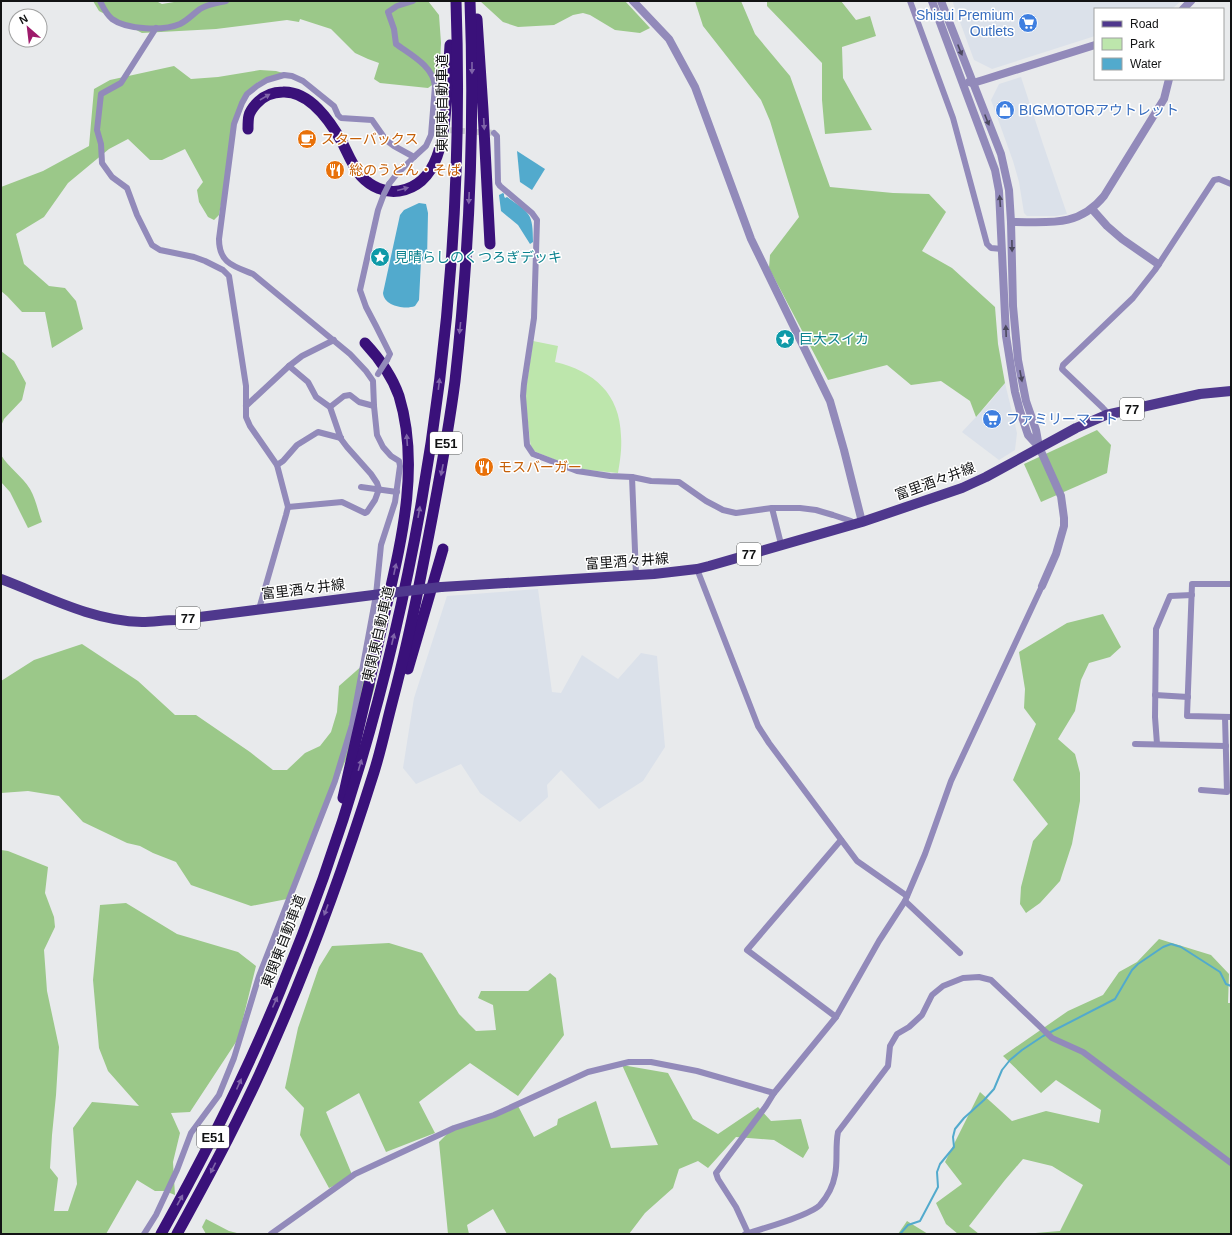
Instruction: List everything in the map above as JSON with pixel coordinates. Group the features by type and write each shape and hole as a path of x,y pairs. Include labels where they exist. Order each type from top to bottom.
{"highway":[{"path":"248,129 248,117 250,112 264,96 280,92 296,94 310,102 327,120 342,142 355,167 366,181 378,189 394,192 404,190 415,185 431,170 444,132 455,1"},
{"name":"東関東自動車道","path":"161,1234 218,1126 260,1037 280,991 327,869 373,722 402,601 428,461 439,382 450,275 454,217 457,116 455,1"},
{"name":"東関東自動車道","path":"177,1234 208,1178 273,1045 319,929 340,874 374,770 387,725 403,659 419,588 443,462 454,382 465,274 469,216 472,76 470,1"},
{"path":"474,1 484,110 490,244"},
{"path":"332,853 398,552 406,499 408,468 407,437 400,401 390,375 365,343"},
{"path":"387,725 406,676 443,549"}],"main road":[{"name":"富里酒々井線","path":"1,579 91,614 142,622 176,620 441,586 636,575 697,569 858,523 962,488 986,477 1076,428 1106,415 1200,394 1231,391"}],"street":[{"path":"100,1 112,19 128,26 156,28 178,25 206,6 226,1"},
{"path":"373,381 390,354 366,307 360,290 378,210 389,184 396,175 426,146 431,135 435,80 424,64 396,44 394,29 388,12 397,6 413,1"},
{"path":"494,133 497,136 498,183 532,213 537,220 534,318 524,384 527,445 533,454 577,471 610,476 632,477 651,481 679,482 706,501 723,510 736,513 772,508 800,508 816,510 858,523 844,450 830,401 751,240 696,88 669,39 632,1"},
{"path":"910,1 953,118 987,244 991,248 1002,249"},
{"path":"932,1 995,170 999,190 1006,336 1015,392 1028,435 1039,447"},
{"path":"941,1 1001,154 1009,190 1013,306 1018,360 1026,401 1036,430 1039,447 1061,496 1064,526 1056,554 1042,586 951,781 906,899 878,941 836,1017 774,1093 716,1173 718,1179 736,1207 747,1234 805,1214 819,1206 831,1190 835,1175 837,1159 836,1143 838,1132 888,1066 890,1046 897,1034 909,1027 922,1015 932,995 943,986 963,978 979,977 991,980 1052,1038 1083,1052 1231,1163"},
{"path":"156,28 121,83 101,94 97,130 101,144 102,163 112,177 127,188 137,214 152,245 160,250 194,256 223,270 229,276 246,386 246,417 250,426 277,466 288,507 260,609"},
{"path":"961,79 973,83 1094,45"},
{"path":"144,1234 156,1215 178,1170 191,1133 219,1095 234,1058 259,976 335,781 352,725 378,594 381,546 397,492 400,466 398,461 383,447 377,435 373,381 356,359 253,274 238,269 226,261 221,252 219,245 220,226 234,124 247,94 267,80 284,75 292,76 303,81 334,106 341,118 372,120 386,140 414,157"},
{"path":"1011,222 1065,221 1079,217 1092,209 1104,196 1164,99 1169,80"},
{"path":"972,105 971,92 973,83"},
{"path":"1106,415 1105,410 1062,370 1062,365 1133,298 1155,270 1214,180 1219,179 1231,184"},
{"path":"1092,209 1113,232 1158,264"},
{"path":"229,276 238,269"},
{"path":"246,406 302,356 334,340"},
{"path":"288,507 342,502 365,513 375,500 379,489 371,474 341,438 330,407 316,397 308,382 289,366"},
{"path":"330,407 344,396 350,395 359,402 374,406"},
{"path":"277,466 297,445 318,432 341,438"},
{"path":"632,477 636,575"},
{"path":"360,486 397,492"},
{"path":"772,508 781,544"},
{"path":"697,569 758,726 769,743 857,861 906,899 960,953"},
{"path":"1201,790 1227,792 1226,746 1228,717 1187,716 1192,584 1231,584"},
{"path":"1157,744 1155,717 1156,629 1170,596 1192,595"},
{"path":"1155,695 1188,697"},
{"path":"1135,744 1226,746"},
{"path":"836,1017 748,950 841,840"},
{"path":"271,1234 355,1174 454,1128 494,1115 588,1072 629,1062 651,1062 697,1071 774,1093"}],"shaded area":[{"name":"Shisui Premium Outlets","path":"954,1 1181,1 1173,8 1094,8 1094,36 992,69 974,60 953,3"},
{"path":"1021,77 1067,214 1056,216 1027,216 1024,213 1019,182 1013,161 991,100 999,84"},
{"path":"1005,383 1017,433 1015,450 999,460 962,432 990,402"},
{"path":"538,589 552,692 561,693 582,655 618,679 641,653 657,656 665,747 643,781 599,809 561,770 547,785 548,797 520,822 480,793 461,764 416,784 403,768 414,698 447,596"}],"green space":[{"path":"93,1 156,1 162,4 180,1 428,1 439,15 441,43 439,80 428,88 380,83 374,79 379,63 355,53 331,29 300,19 299,22 287,20 216,29 142,33 99,11"},
{"path":"480,1 625,1 650,28 640,33 615,30 590,15 583,13 573,15 554,25 518,27 503,22"},
{"path":"695,1 741,1 755,34 790,76 830,187 893,193 929,194 946,212 922,251 952,268 995,307 998,344 1005,383 976,417 970,401 941,381 911,385 887,365 828,380 769,268 770,255 799,217 770,121 761,100 703,26"},
{"path":"767,1 841,1 856,20 870,16 876,36 842,47 843,78 872,130 825,134 822,100 822,63 767,6"},
{"path":"174,66 191,79 218,77 260,70 283,73 258,82 249,90 240,102 219,215 214,220 208,217 199,202 197,190 203,182 185,149 162,160 150,160 128,139 109,149 68,183 44,217 16,234 24,264 49,286 65,288 76,301 83,329 52,348 45,312 22,312 1,291 1,187 43,171 89,146 94,89 110,80"},
{"path":"533,341 558,346 555,362 582,371 593,378 610,397 616,408 621,436 618,473 578,469 531,449 525,396"},
{"path":"1,351 14,361 26,383 22,400 4,419 1,426"},
{"path":"1097,430 1111,445 1107,473 1041,502 1024,464"},
{"path":"1,455 30,489 42,522 28,528 10,492 1,482"},
{"path":"1103,614 1121,647 1110,657 1089,663 1081,680 1075,711 1058,739 1075,754 1080,773 1080,801 1072,844 1060,881 1040,903 1026,913 1020,904 1021,887 1033,841 1048,824 1013,780 1036,724 1024,708 1025,689 1019,652 1067,623"},
{"path":"82,644 138,681 175,715 196,715 250,752 273,770 287,770 305,753 320,746 331,732 337,712 339,686 364,664 374,671 375,686 366,716 344,764 312,846 287,899 251,906 191,885 176,862 140,846 127,843 83,822 59,796 28,791 1,793 1,681 34,660"},
{"path":"1,850 8,851 48,867 45,893 54,917 55,927 44,950 47,991 59,1047 50,1168 58,1178 54,1211 68,1211 77,1184 73,1128 92,1102 139,1106 108,1071 99,1048 93,980 100,905 126,903 177,934 238,952 256,966 238,1039 190,1112 171,1113 180,1133 173,1162 175,1195 165,1191 155,1191 137,1180 106,1234 1,1234"},
{"path":"1159,939 1211,955 1229,974 1228,1003 1231,1003 1231,1234 1023,1234 1060,1231 1083,1185 1052,1166 1023,1159 969,1226 979,1234 958,1234 946,1224 936,1203 962,1184 945,1162 980,1092 1012,1121 1046,1111 1099,1123 1101,1110 1056,1080 1041,1093 1003,1056 1068,1011 1103,995 1119,972 1137,962"},
{"path":"389,943 422,953 459,1014 476,1031 496,1030 493,1005 478,998 481,991 528,991 550,973 556,978 564,1035 518,1096 470,1063 419,1102 435,1133 386,1152 359,1093 326,1112 353,1177 329,1188 300,1135 304,1108 285,1088 298,1028 319,967 332,946"},
{"path":"622,1065 668,1073 693,1119 718,1134 758,1107 771,1121 801,1119 809,1148 803,1158 774,1140 736,1137 708,1168 698,1161 679,1169 673,1188 645,1213 629,1234 507,1234 493,1209 467,1225 469,1234 448,1234 439,1142 450,1131 517,1104 534,1137 557,1125 558,1119 596,1101 611,1148 658,1145"},
{"path":"206,1219 229,1231 241,1234 206,1234 202,1227"},
{"path":"907,1221 928,1234 898,1234"}],"water":[{"path":"517,151 545,169 532,190 520,182"},
{"path":"503,193 505,198 507,197 515,202 529,215 533,232 533,242 530,244 518,225 501,211 499,195"},
{"path":"419,203 426,204 428,213 427,260 421,261 419,300 415,306 401,307 387,301 383,293 400,215 404,210"}],"waterway":[{"path":"900,1234 908,1225 920,1221 938,1187 937,1172 940,1164 954,1147 953,1137 955,1129 964,1118 994,1089 1002,1070 1010,1060 1022,1050 1043,1036 1115,999 1132,970 1138,964 1163,947 1171,944 1181,947 1220,972 1226,984 1231,986"}],"tunnel":[{"path":"432,129 494,133"}],"place":[{"name":"Shisui Premium Outlets","path":"1028,23"},
{"name":"BIGMOTORアウトレット","path":"1005,110"},
{"name":"スターバックス","path":"307,139"},
{"name":"総のうどん・そば","path":"335,170"},
{"name":"見晴らしのくつろぎデッキ","path":"380,257"},
{"name":"巨大スイカ","path":"785,339"},
{"name":"ファミリーマート","path":"992,419"},
{"name":"モスバーガー","path":"484,467"}]}
